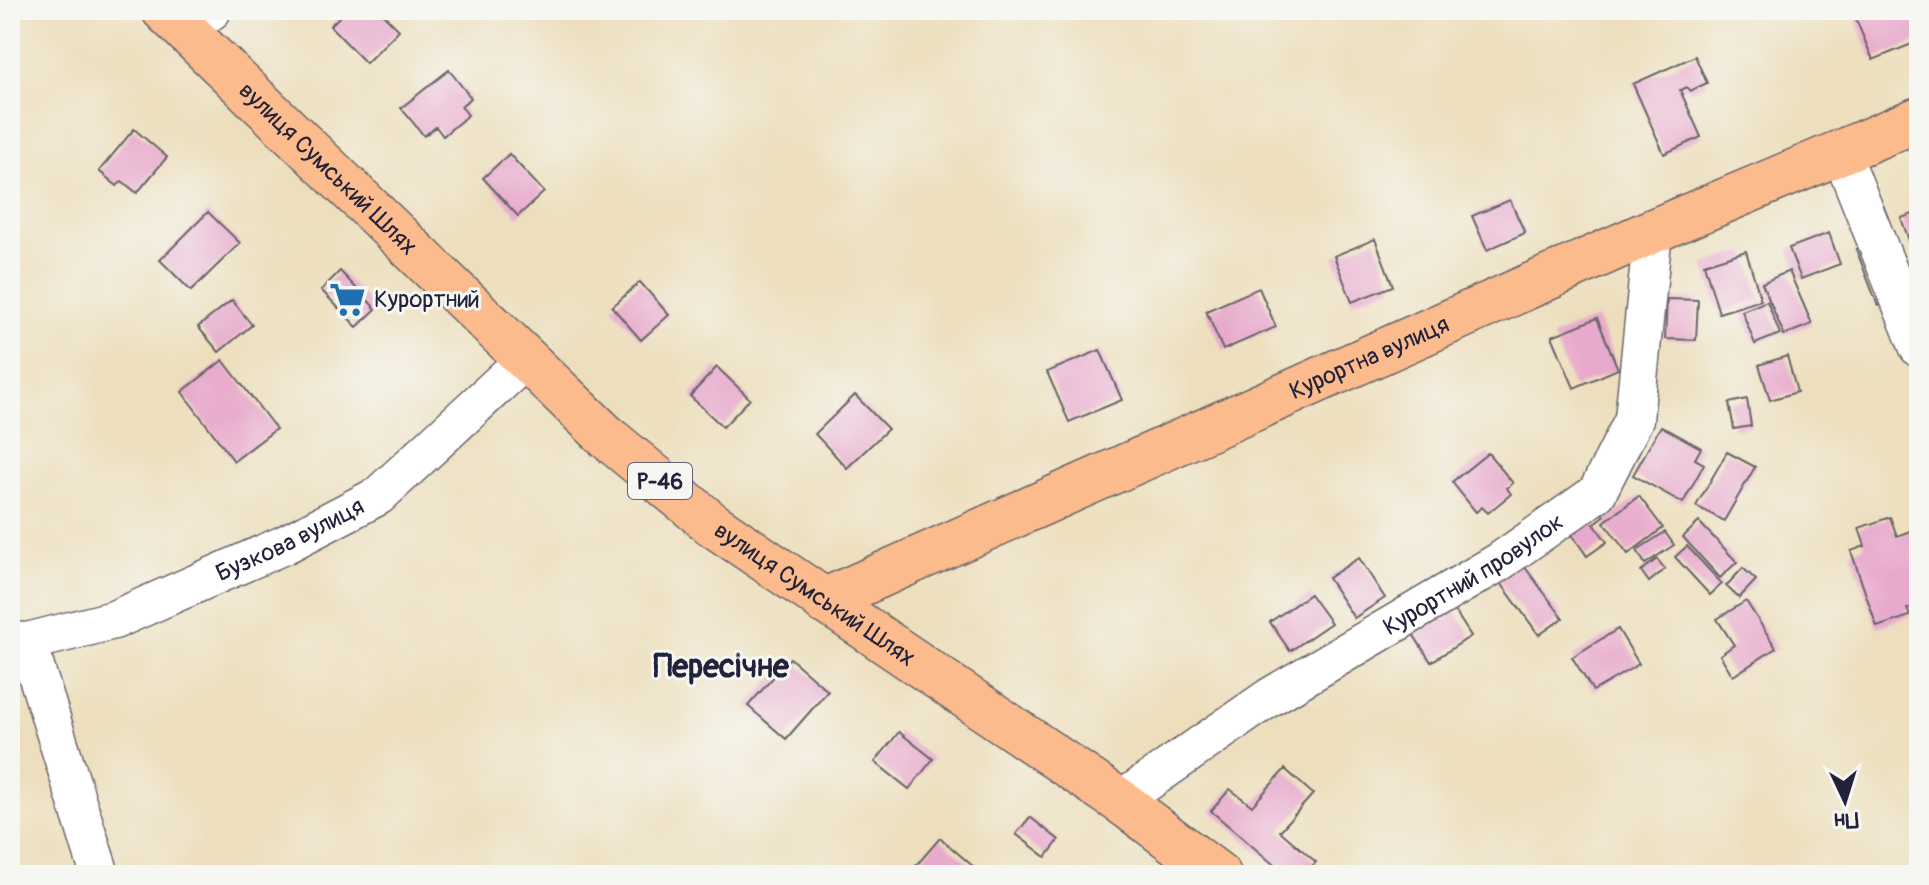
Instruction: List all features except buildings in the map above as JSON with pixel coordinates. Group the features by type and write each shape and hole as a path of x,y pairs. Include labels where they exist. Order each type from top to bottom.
{"main road":[{"name":"вулиця Сумський Шлях","path":"187,17 608,438 712,524 1120,801 1219,875"},
{"name":"Курортна вулиця","path":"823,601 1653,231 1919,119"}],"street":[{"path":"1841,152 1919,348"},
{"name":"Курортний провулок","path":"1120,801 1270,697 1499,562 1597,493 1634,419 1653,231"},
{"name":"Бузкова вулиця","path":"18,641 114,620 286,544 378,496 526,359"},
{"path":"18,641 44,704 100,875"}],"place":[{"name":"Курортний","path":"348,299"}],"district":[{"name":"Пересічне","path":"721,666"}]}
